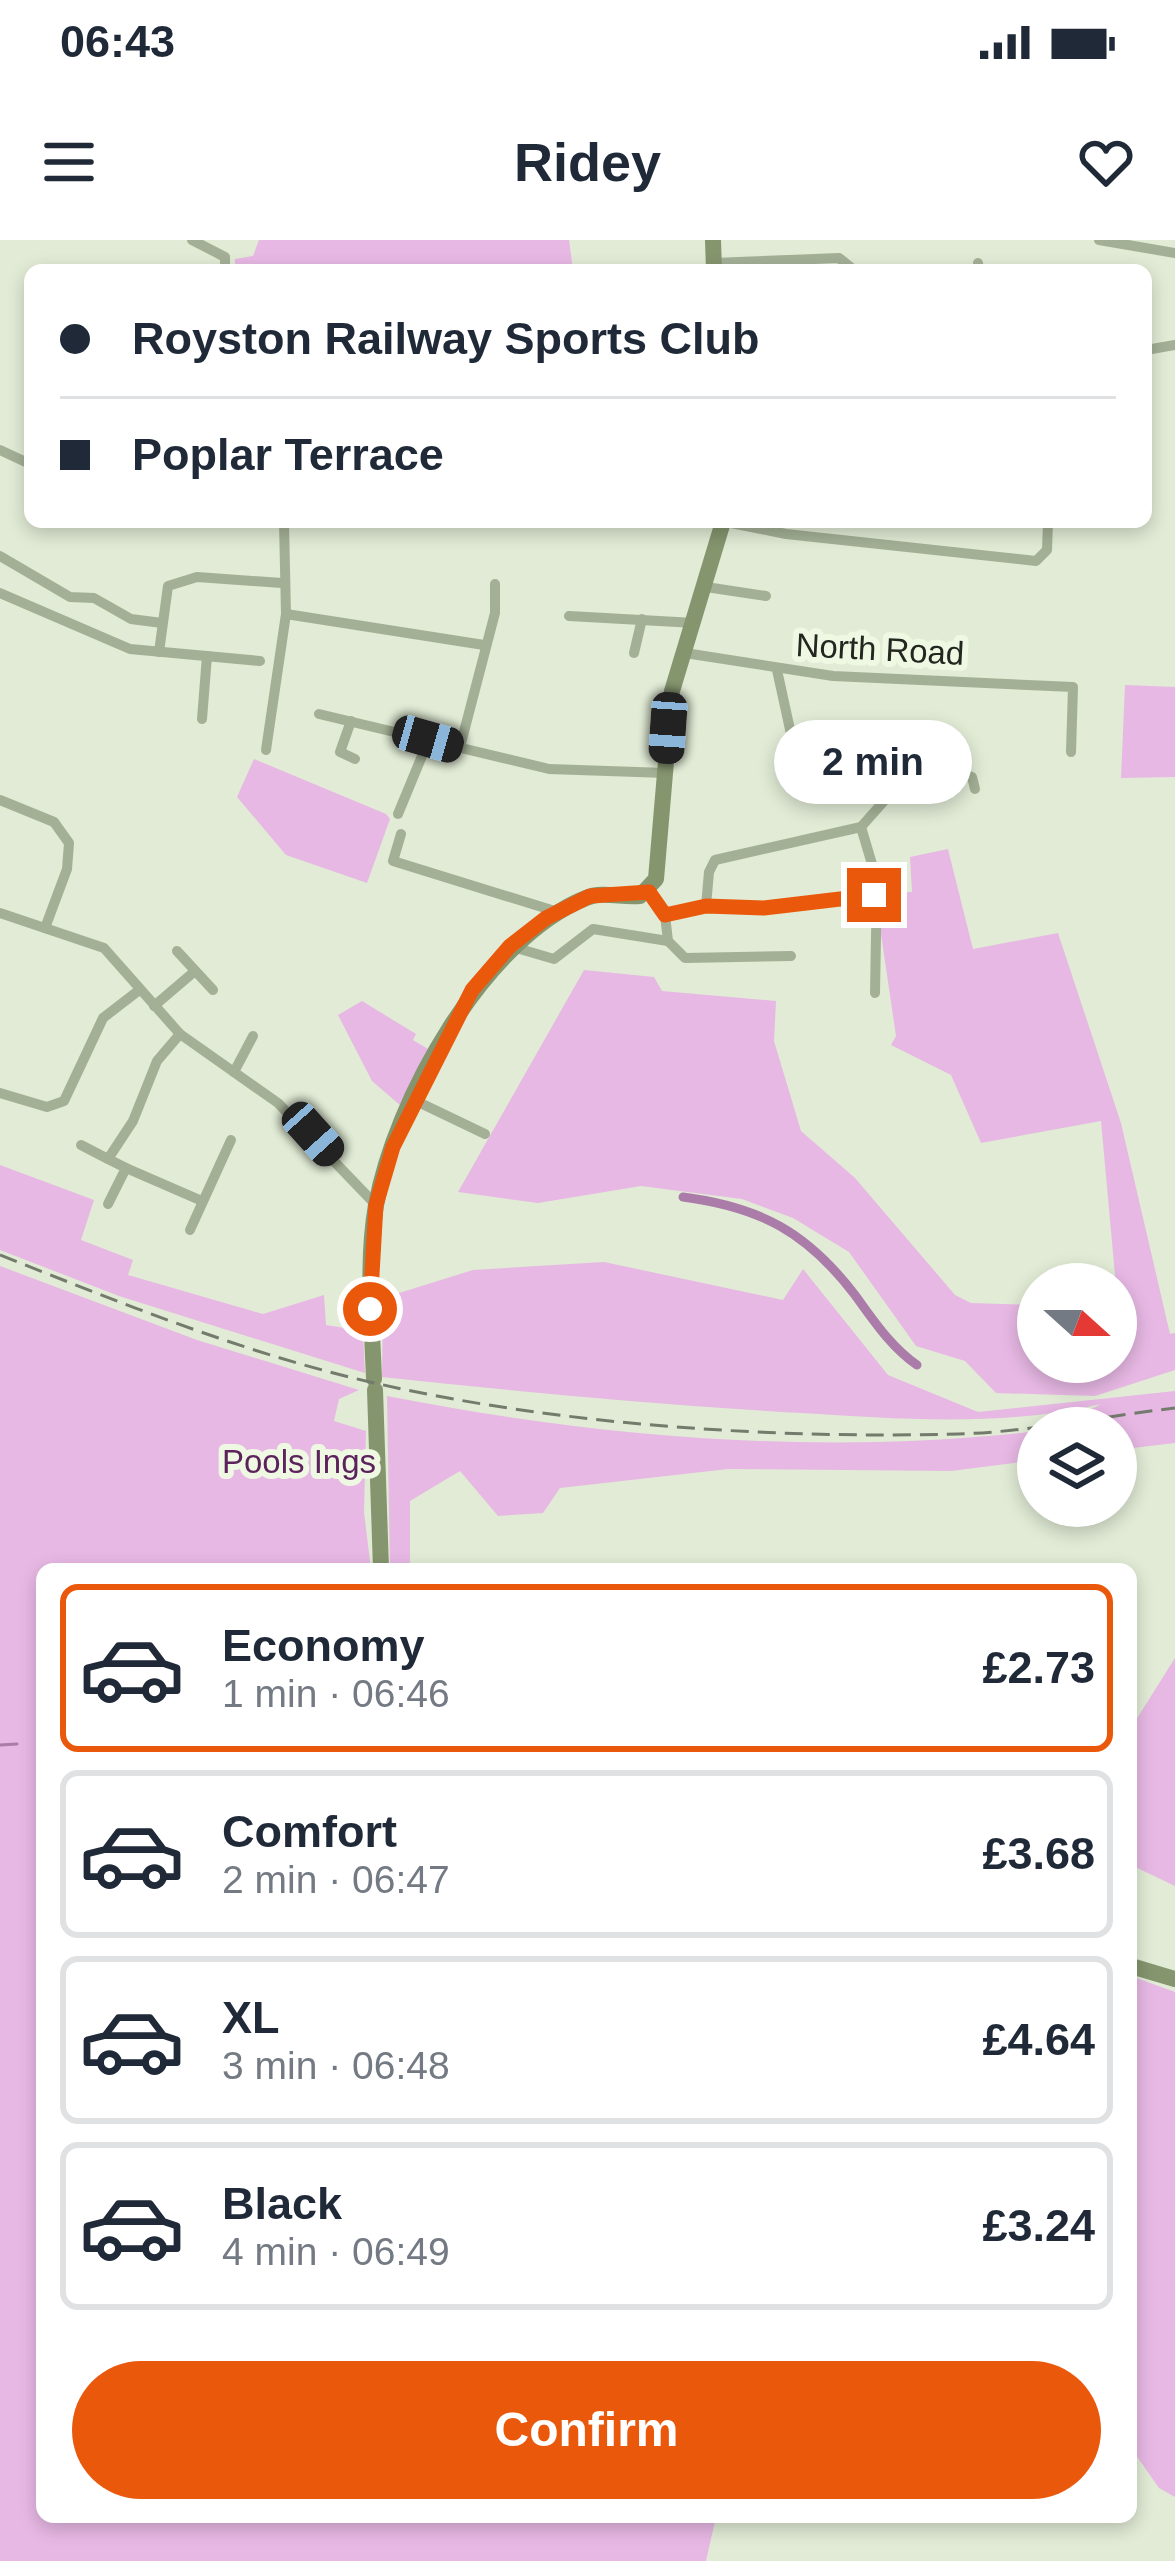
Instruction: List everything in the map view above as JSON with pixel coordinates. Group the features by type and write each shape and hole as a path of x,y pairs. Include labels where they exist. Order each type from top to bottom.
{"main road":[{"path":"381,1563 370,1291 376,1205 415,1100 472,990 510,946 557,912 590,896 649,892 661,864 670,700 723,528"},
{"path":"1137,1968 1175,1978"}],"street":[{"path":"192,240 217,249 226,264"},
{"path":"1099,240 1175,253"},
{"path":"756,264 839,258 846,264"},
{"path":"266,750 286,614 284,528"},
{"path":"756,528 1042,560 1047,528"},
{"path":"0,556 70,596 94,598 131,619 162,623"},
{"path":"159,652 168,586 196,577 282,583"},
{"path":"460,748 495,613 495,584"},
{"path":"706,587 766,596"},
{"path":"0,593 130,649 260,661"},
{"path":"286,614 484,645"},
{"path":"569,616 695,623"},
{"path":"634,653 642,619"},
{"name":"North Road","path":"685,652 777,670 1073,687 1071,752"},
{"path":"202,719 207,656"},
{"path":"777,670 803,789"},
{"path":"319,715 549,769 666,773"},
{"path":"351,721 336,751 355,759"},
{"path":"398,814 428,739"},
{"path":"706,906 715,860 861,827 892,792 965,774 972,777 975,789"},
{"path":"0,800 54,822 69,843 67,869 45,928"},
{"path":"861,827 872,855 880,944 875,993"},
{"path":"401,834 393,861 557,912"},
{"path":"649,892 665,915 668,941"},
{"path":"665,915 706,906 764,908 874,895"},
{"path":"0,913 104,948 180,1034 313,1134 376,1205"},
{"path":"510,946 554,959 592,929 668,941 685,958 790,956"},
{"path":"177,951 213,990"},
{"path":"154,1006 195,971"},
{"path":"0,1093 47,1107 64,1101 103,1018 138,991"},
{"path":"108,1159 133,1121 157,1061 180,1034"},
{"path":"235,1072 254,1036"},
{"path":"415,1100 484,1134"},
{"path":"190,1230 231,1140"},
{"path":"81,1145 202,1201"},
{"path":"108,1204 126,1168"}],"green space":[{"path":"259,240 569,240 572,264 235,264 235,259 253,256"},
{"path":"1125,685 1175,687 1175,777 1121,778"},
{"path":"254,759 386,814 390,819 367,883 286,855 237,797"},
{"path":"948,849 973,949 1058,933 1121,1123 1170,1334 1175,1333 1175,1370 1137,1382 1137,1263 1114,1263 1101,1121 981,1143 951,1075 891,1045 896,1036 875,893 912,892 910,857"},
{"path":"584,970 654,977 662,991 776,1001 774,1041 801,1131 855,1178 955,1295 971,1303 1017,1304 1017,1383 1135,1383 1095,1396 996,1393 965,1361 916,1346 849,1252 793,1218 742,1199 641,1186 538,1203 458,1192"},
{"path":"362,1001 416,1034 413,1040 438,1055 408,1112 372,1081 338,1015"},
{"path":"0,1165 94,1200 81,1240 133,1260 128,1275 263,1314 324,1295 326,1325 363,1331 365,1373 119,1296 0,1250"},
{"path":"604,1262 783,1300 803,1269 888,1375 978,1412 1017,1408 1017,1417 914,1419 749,1410 382,1377 383,1298 473,1270"},
{"name":"Pools Ings","path":"0,1266 197,1340 359,1390 339,1399 334,1421 366,1431 364,1512 370,1563 36,1563 36,2523 715,2523 706,2561 0,2561"},
{"path":"1175,1391 1175,1443 1137,1448 1137,1407 1095,1407 1101,1404 1025,1407"},
{"path":"387,1396 548,1423 711,1439 875,1442 1017,1433 1017,1463 951,1471 728,1469 560,1488 543,1513 498,1516 460,1471 410,1501 410,1563 390,1563"},
{"path":"1175,1658 1175,1886 1137,1868 1137,1718"},
{"path":"1137,1978 1175,1992 1175,2497 1159,2488 1137,2457"}],"waterway":[{"path":"683,1197 759,1216 800,1239 837,1273 891,1342 917,1365"},
{"path":"0,1745 17,1744"}],"railway":[{"path":"0,1255 282,1358 379,1384 520,1410 667,1426 887,1435 1012,1430 1175,1408"}],"route":[{"path":"370,1309 376,1205 393,1147 472,990 510,946 546,918 590,896 649,892 665,915 706,906 764,908 874,895"}]}
